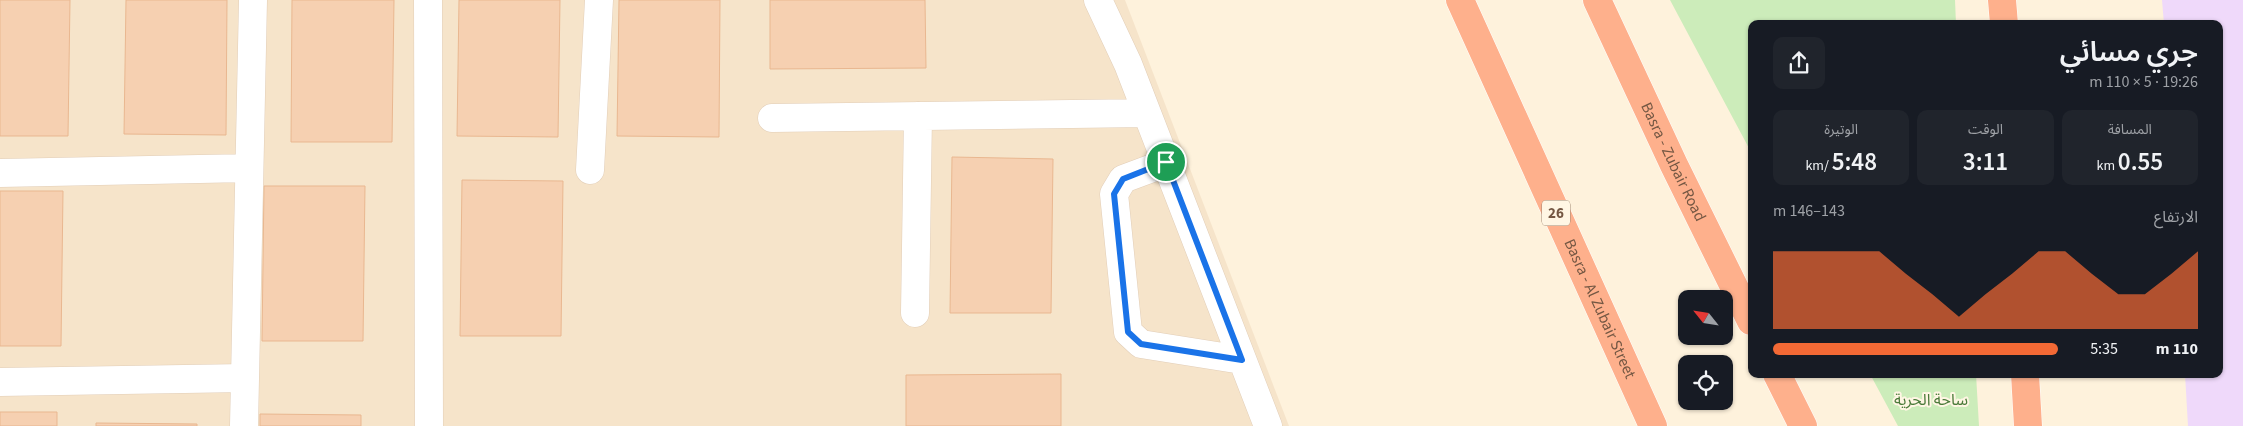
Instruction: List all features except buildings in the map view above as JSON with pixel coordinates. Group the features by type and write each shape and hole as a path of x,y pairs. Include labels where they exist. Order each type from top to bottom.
{"highway":[{"name":"Basra - Al Zubair Street","path":"1460,0 1653,426"},
{"name":"Basra - Zubair Road","path":"1597,0 1674,165 1748,315"},
{"path":"2002,0 2004,20"},
{"path":"1779,378 1803,426"},
{"path":"2025,378 2028,426"}],"street":[{"path":"244,426 253,0"},
{"path":"428,0 429,426"},
{"path":"590,170 599,0"},
{"path":"1098,0 1128,64 1268,426"},
{"path":"772,118 1146,113"},
{"path":"916,313 918,116"},
{"path":"1166,162 1123,179 1114,194 1128,332 1141,344 1242,360"},
{"path":"0,173 249,168"},
{"path":"0,382 245,378"}],"shaded area":[{"path":"0,0 1125,0 1289,426 0,426"},
{"path":"2162,0 2243,0 2243,426 2188,426 2185,378 2223,378 2223,20 2164,20"}],"green space":[{"path":"1670,0 1955,0 1956,20 1748,20 1748,146"},
{"name":"ساحة الحرية","path":"1872,378 1976,378 1979,426 1898,426"}],"route":[{"path":"1166,162 1191,228 1242,360 1141,344 1128,332 1114,194 1123,179 1166,162"}]}
